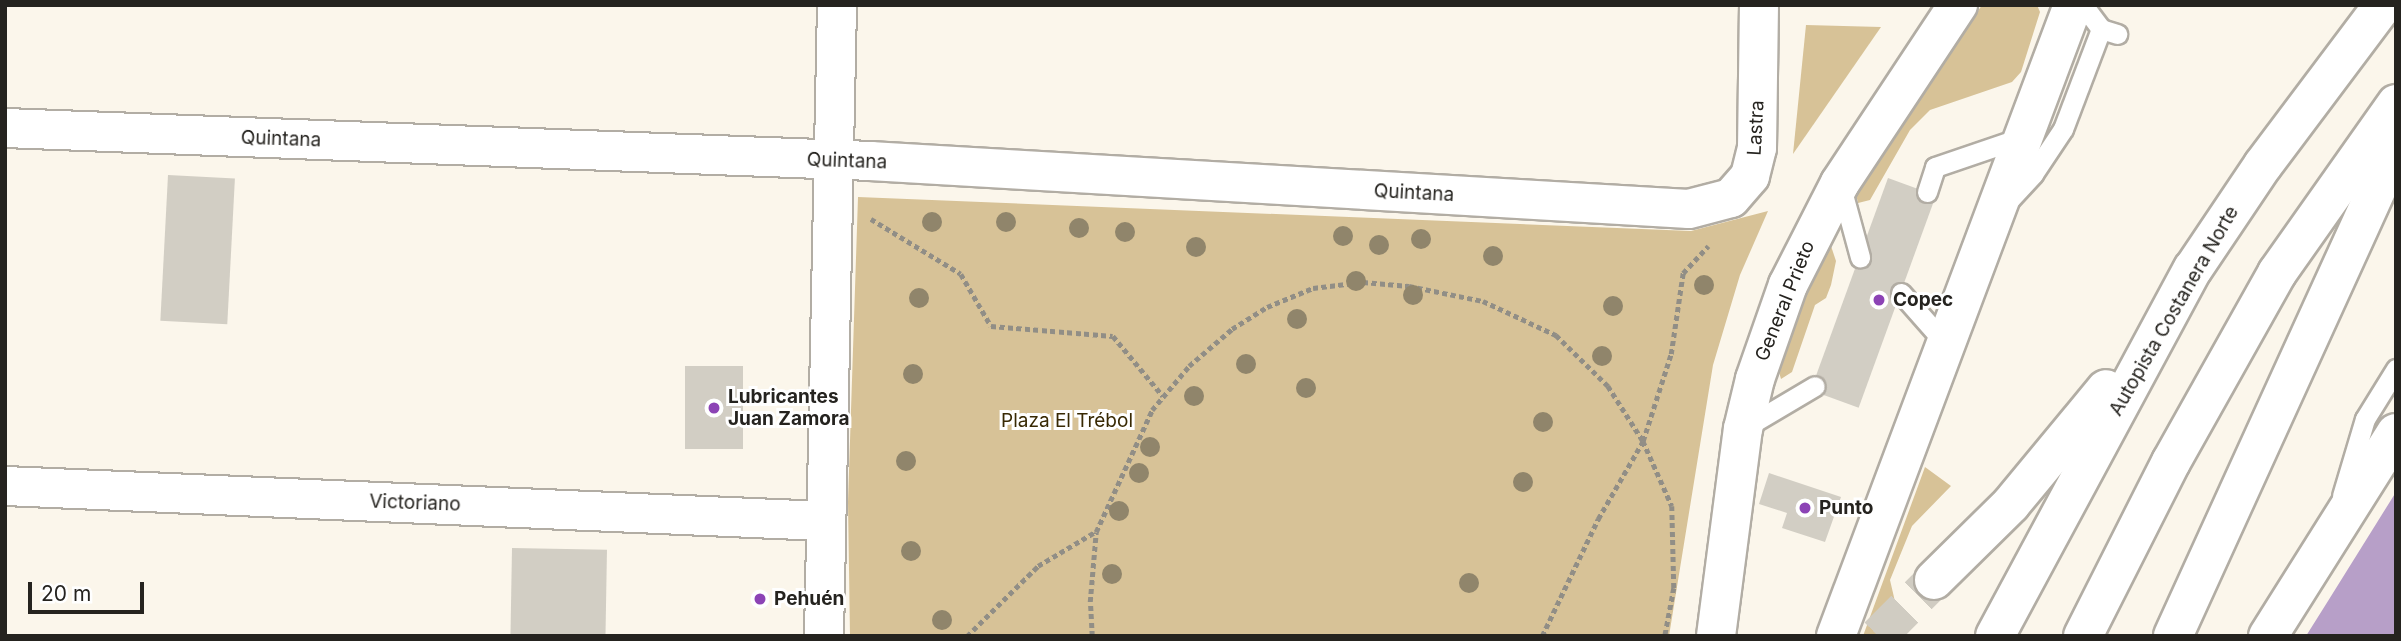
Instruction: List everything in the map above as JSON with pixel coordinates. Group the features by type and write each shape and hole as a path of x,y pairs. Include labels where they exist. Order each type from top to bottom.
{"main road":[{"path":"824,636 824,521 837,5"},
{"name":"Lastra","path":"1689,209 1731,198 1750,176 1757,148 1759,5"},
{"name":"General Prieto","path":"1716,636 1744,429 1759,367 1788,285 1840,183 1958,5"},
{"name":"Autopista Costanera Norte","path":"1995,636 2171,309 2263,164 2383,5"},
{"path":"1836,636 2024,137 2100,25"},
{"path":"2083,636 2171,462 2277,273 2396,104"},
{"name":"Quintana","path":"5,128 833,178 1689,209"},
{"path":"2173,636 2396,147"},
{"path":"1934,580 2026,487 2171,309"},
{"path":"2268,636 2396,433"},
{"name":"Victoriano","path":"5,486 824,521"}],"lane":[{"path":"2083,5 2100,25"},
{"path":"1996,212 2033,174 2056,141 2100,25 2101,5"},
{"path":"1927,192 1936,167 2024,137"},
{"path":"1840,183 1860,257"},
{"path":"1901,293 1946,344"},
{"path":"2329,539 2365,419 2396,369"},
{"path":"1744,429 1815,386"}],"path":[{"path":"833,178 961,274 991,326 1114,336 1163,396"},
{"path":"1542,636 1598,519 1643,441 1671,354 1683,274 1726,225 1689,209"},
{"path":"1092,636 1090,602 1096,532 1121,471 1163,396 1223,336 1267,307 1313,288 1363,282 1409,286 1482,301 1556,335 1608,386 1643,441 1672,506 1674,589 1665,636"},
{"path":"967,636 1038,566 1096,532"}],"green space":[{"path":"1982,5 2037,5 2040,12 2021,72 2012,82 1930,110 1910,130 1870,200 1858,203 1856,194"},
{"path":"1806,25 1881,27 1793,154"},
{"name":"Plaza El Trébol","path":"858,197 1691,231 1768,211 1740,275 1713,365 1669,636 850,636 848,502"},
{"path":"1830,243 1836,261 1831,285 1826,298 1815,305 1792,372 1781,379 1779,372 1789,334"},
{"path":"1925,467 1951,486 1912,526 1890,580 1903,636 1863,636"}],"shaded area":[{"path":"2396,492 2396,636 2306,636 2328,601"}],"building":[{"path":"168,175 235,179 227,324 160,321"},
{"path":"1888,178 1936,195 1859,408 1811,390"},
{"name":"Lubricantes Juan Zamora","path":"685,366 743,366 743,449 685,449"},
{"name":"Punto","path":"1769,473 1841,497 1825,542 1782,528 1787,513 1759,504"},
{"path":"512,548 607,550 605,636 510,636"}],"tunnel":[{"path":"1878,636 1934,580"}],"place":[{"name":"Copec","path":"1879,300"},
{"name":"Lubricantes Juan Zamora","path":"714,408"},
{"name":"Punto","path":"1805,508"},
{"name":"Pehuén","path":"760,599"}]}
